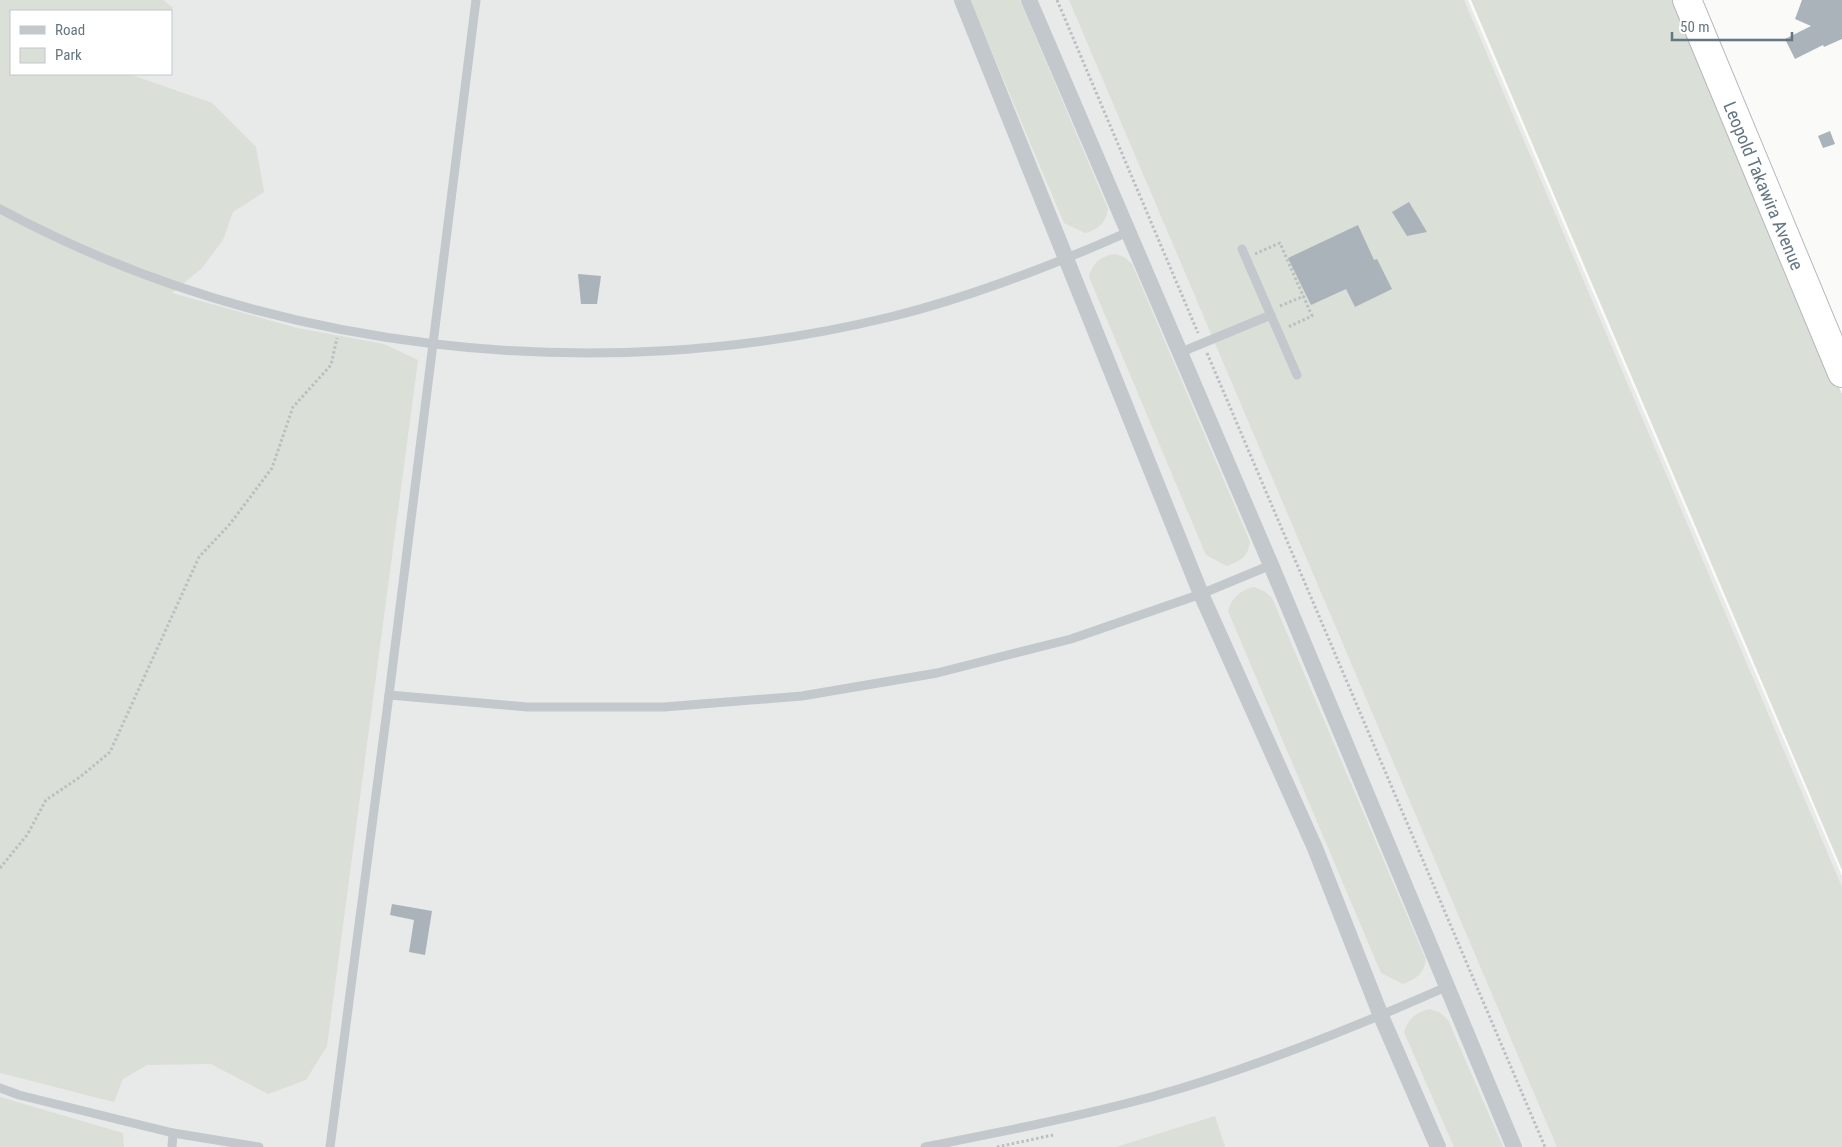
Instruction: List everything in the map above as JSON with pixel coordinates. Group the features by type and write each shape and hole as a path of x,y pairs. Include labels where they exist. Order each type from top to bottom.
{"highway":[{"name":"Leopold Takawira Avenue","path":"1687,0 1842,372"}],"street":[{"path":"962,0 1201,594 1316,848 1382,1016 1438,1147"},
{"path":"1029,0 1270,565 1514,1147"}],"lane":[{"path":"330,1147 476,0"},
{"path":"0,209 45,233 170,284 300,321 432,344 524,352 617,353 709,348 800,336 890,317 970,294 1066,260 1128,232"},
{"path":"1244,254 1297,375"},
{"path":"1179,353 1271,315"},
{"path":"389,695 527,707 664,707 802,696 937,673 1071,639 1201,594 1270,565"},
{"path":"926,1147 1035,1126 1153,1096 1268,1059 1382,1016 1446,987"},
{"path":"0,1088 19,1095 173,1132 258,1147"},
{"path":"172,1147 173,1132"}],"path":[{"path":"1057,0 1544,1147"},
{"path":"1244,254 1280,243 1307,303 1312,316 1278,331"},
{"path":"0,868 27,835 46,800 80,777 110,752 200,557 230,524 272,468 293,407 331,365 340,328"},
{"path":"997,1147 1057,1134"}],"shaded area":[{"path":"0,0 1468,0 1842,876 1842,1147 0,1147"}],"green space":[{"path":"0,0 163,0 173,8 172,10 10,10 10,75 132,75 212,103 256,147 264,192 233,212 223,240 202,268 172,293 297,328 384,344 418,360 327,1046 306,1080 268,1094 211,1064 147,1065 123,1079 114,1102 0,1073"},
{"path":"970,0 1020,0 1108,209 1104,222 1094,230 1085,233 1064,223"},
{"path":"1069,0 1464,0 1842,887 1842,1147 1557,1147"},
{"path":"1471,0 1678,0 1842,394 1842,870"},
{"path":"1115,254 1124,257 1132,264 1250,542 1248,551 1243,557 1227,566 1206,555 1089,277 1092,268 1098,261 1105,256"},
{"path":"1254,587 1264,591 1272,598 1426,960 1423,969 1418,975 1403,984 1381,973 1228,611 1238,595"},
{"path":"1430,1009 1439,1012 1448,1020 1503,1147 1454,1147 1404,1032 1414,1016"},
{"path":"0,1097 123,1133 124,1147 0,1147"},
{"path":"1215,1116 1225,1147 1116,1147"}],"building":[{"path":"1802,0 1842,0 1842,39 1824,47 1823,45 1795,59 1785,39 1811,26 1795,19"},
{"path":"1830,131 1835,144 1823,148 1818,136"},
{"path":"1409,202 1427,232 1407,236 1392,212"},
{"path":"1358,225 1374,260 1377,259 1392,289 1355,307 1346,289 1311,305 1288,258"},
{"path":"578,274 601,276 597,304 581,304"},
{"path":"392,904 432,911 425,955 409,952 414,920 390,915"}]}
